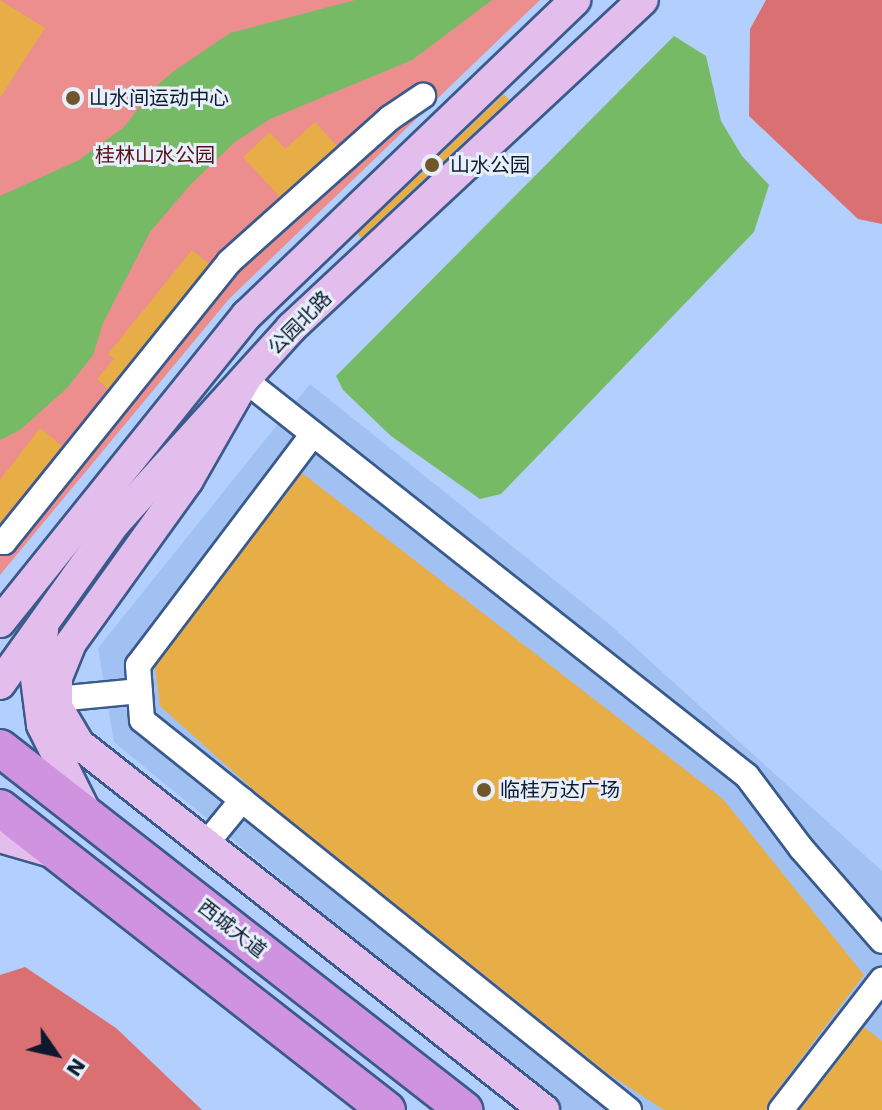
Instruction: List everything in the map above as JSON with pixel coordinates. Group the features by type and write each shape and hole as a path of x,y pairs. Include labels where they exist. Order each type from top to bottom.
{"highway":[{"name":"西城大道","path":"0,748 464,1110"},
{"path":"0,808 387,1110"}],"main road":[{"name":"公园北路","path":"6,609 247,315 575,0"},
{"name":"公园北路","path":"0,684 115,523 291,328 643,0"},
{"path":"245,380 188,480 71,643 57,678 57,707 79,744 544,1110"},
{"path":"45,620 35,671 42,725 88,817"},
{"path":"0,837 59,854"}],"street":[{"path":"0,542 4,542 229,262 390,118 423,96"},
{"path":"245,380 747,776 801,848 882,941"},
{"path":"313,434 138,665 142,720 618,1107"},
{"path":"57,699 140,691"},
{"path":"206,844 242,800"},
{"path":"781,1110 882,980"}],"shaded area":[{"path":"355,0 492,0 412,60 270,119 235,142 191,184 150,232 103,323 93,355 68,387 20,430 0,440 0,196 79,160 124,127 154,88 174,71 230,33"},
{"path":"766,0 882,0 882,224 858,219 749,116 750,29"},
{"path":"674,36 706,56 721,121 742,156 769,185 754,232 501,494 480,499 391,436 343,390 336,376"},
{"name":"临桂万达广场","path":"310,384 608,623 882,871 882,1110 562,1110 114,742 98,648"},
{"path":"25,967 116,1028 202,1110 0,1110 0,975"}],"green space":[{"name":"桂林山水公园","path":"0,0 540,0 229,299 0,575"}],"building":[{"path":"0,0 45,28 0,98"},
{"path":"504,94 509,100 361,238 357,234"},
{"path":"315,122 337,146 280,197 243,157 270,132 285,149"},
{"path":"192,250 209,264 108,389 97,379 114,359 108,354"},
{"path":"40,428 62,446 0,523 0,480"},
{"name":"临桂万达广场","path":"302,473 723,799 864,975 769,1101 766,1110 664,1110 607,1073 265,800 160,706 155,667"},
{"path":"864,1027 882,1041 882,1110 800,1110"}],"place":[{"name":"山水间运动中心","path":"73,98"},
{"name":"山水公园","path":"432,165"},
{"name":"临桂万达广场","path":"484,790"}]}
